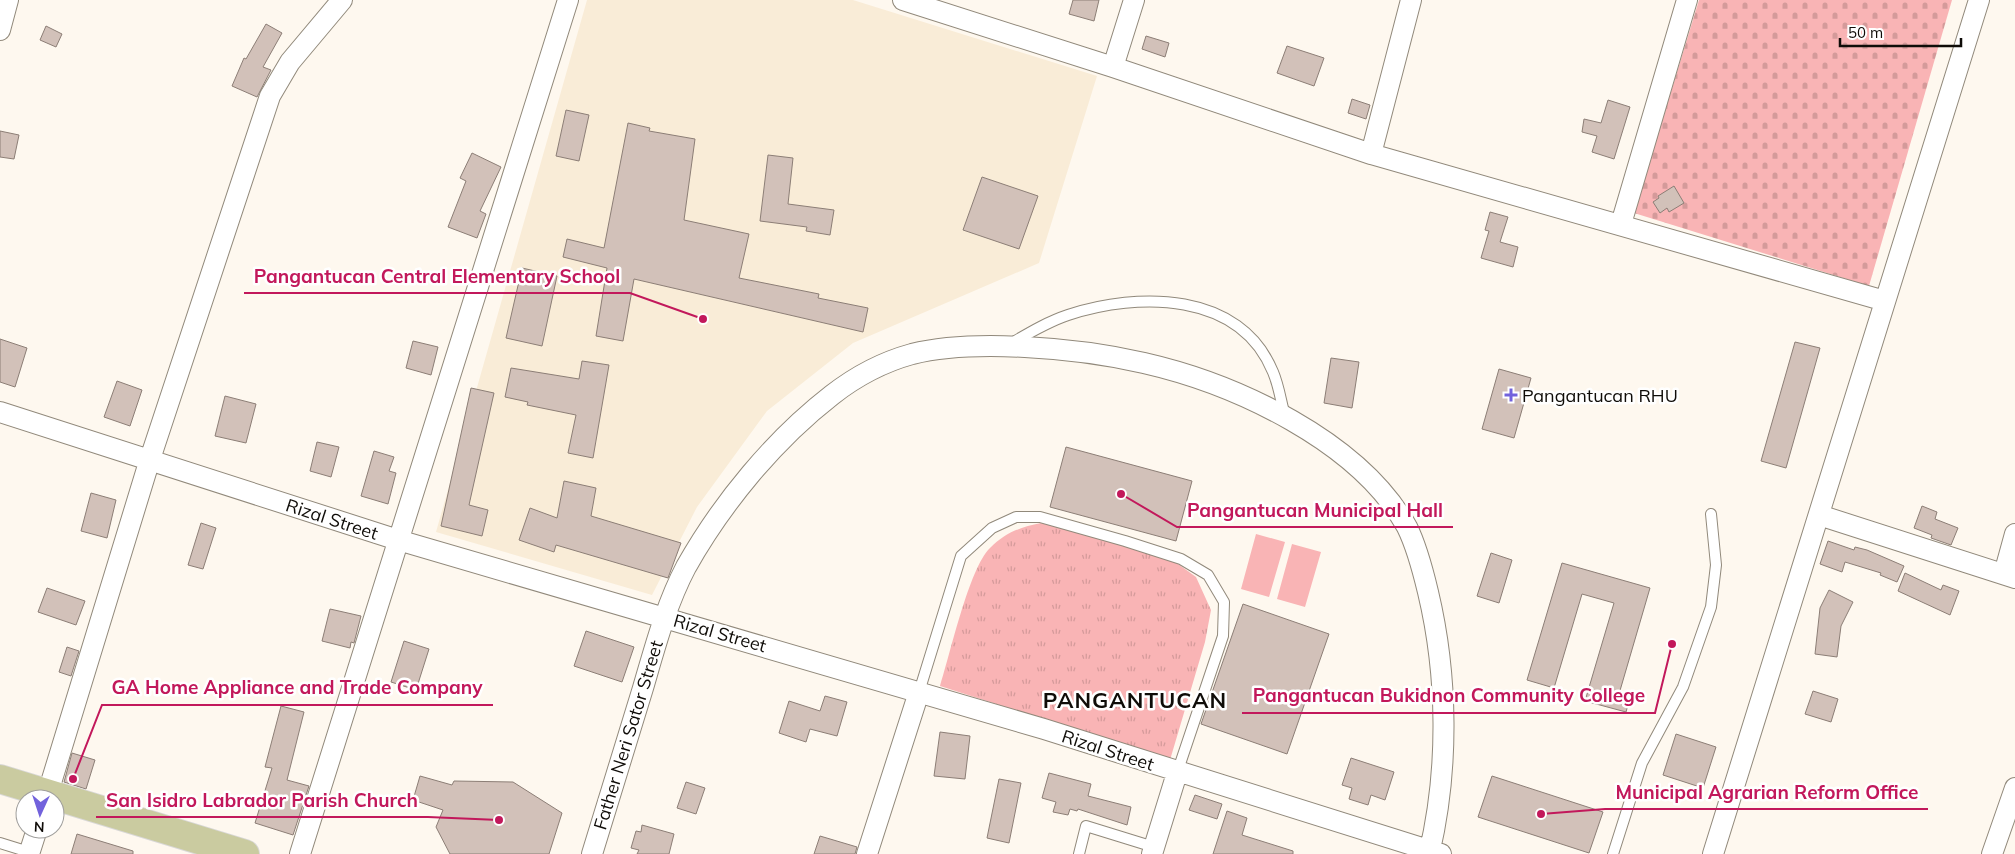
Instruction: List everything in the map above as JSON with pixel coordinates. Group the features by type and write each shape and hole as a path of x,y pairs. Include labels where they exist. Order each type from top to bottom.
{"main road":[{"path":"0,780 25,789"},
{"path":"65,802 245,854"}],"street":[{"path":"0,30 8,0"},
{"path":"49,789 150,460 270,96 290,62 342,0"},
{"path":"300,854 568,0"},
{"path":"903,0 1114,67 1371,154 1885,301"},
{"path":"1114,67 1134,0"},
{"path":"1371,154 1411,0"},
{"path":"1621,224 1687,0"},
{"path":"1713,854 1979,0"},
{"name":"Father Neri Sator Street","path":"592,854 664,617 685,569 709,530 788,433 833,394 873,368 912,354 959,347 1007,346 1101,354 1146,363 1236,393 1285,417 1327,444 1362,472 1389,500 1408,529 1422,571 1433,616 1443,712 1439,800 1433,853"},
{"name":"Rizal Street","path":"0,412 398,540 1044,729 1177,773 1433,853"},
{"path":"1819,515 2009,576 2015,534"},
{"path":"867,854 919,692"},
{"path":"1153,850 1177,773"},
{"path":"1992,854 2015,788"},
{"path":"29,853 34,839"}],"lane":[{"path":"1007,346 1037,328 1068,315 1106,306 1158,301 1204,308 1232,321 1254,342 1273,372 1285,417"},
{"path":"1613,854 1642,763 1683,687 1711,607 1716,565 1711,514"},
{"path":"919,692 961,556 992,528 1016,517 1040,517 1125,540 1181,559 1208,575 1224,602 1223,636 1177,773"},
{"path":"1079,854 1086,826 1153,850"},
{"path":"0,843 29,853"}],"shaded area":[{"path":"587,0 853,0 1097,76 1039,263 853,343 767,411 697,507 652,595 436,532"}],"green space":[{"path":"1699,0 1952,0 1869,286 1634,213"},
{"path":"1041,523 1167,556 1196,577 1211,610 1205,642 1170,760 940,686 961,613 982,558 990,548 1007,535 1026,526"},
{"path":"1256,534 1285,542 1269,597 1241,589"},
{"path":"1292,544 1321,552 1305,607 1277,599"}],"building":[{"path":"1073,0 1099,0 1094,21 1069,14"},
{"path":"266,24 282,33 263,67 271,70 257,97 232,86 244,58 246,59"},
{"path":"46,26 62,34 56,47 40,40"},
{"path":"1146,36 1169,43 1165,57 1142,49"},
{"path":"1287,46 1324,58 1314,86 1277,73"},
{"path":"1352,99 1370,105 1366,119 1348,113"},
{"path":"1608,100 1630,107 1614,159 1592,152 1597,136 1582,132 1584,119 1601,123"},
{"path":"566,110 589,115 579,161 556,156"},
{"path":"628,123 650,128 649,131 695,139 684,220 749,234 739,278 819,294 818,298 868,308 863,332 634,279 623,341 596,336 607,268 563,257 567,239 604,248"},
{"path":"0,131 19,135 14,159 0,157"},
{"path":"472,153 501,167 480,211 486,214 477,238 448,227 466,181 460,178"},
{"path":"768,155 793,158 788,204 834,210 830,235 806,231 807,227 760,221"},
{"path":"982,177 1038,196 1019,249 963,230"},
{"path":"1674,186 1684,203 1669,212 1667,208 1660,213 1653,202 1659,198 1658,196"},
{"path":"1490,212 1508,217 1500,242 1518,247 1513,267 1481,258 1489,231 1485,230"},
{"path":"522,268 557,276 542,346 506,338"},
{"path":"0,339 27,348 15,387 0,382"},
{"path":"413,341 438,347 431,375 406,368"},
{"path":"1795,342 1820,348 1786,468 1761,461"},
{"path":"1331,358 1359,362 1352,408 1324,403"},
{"path":"582,361 609,365 593,458 568,453 576,415 527,405 528,402 505,397 511,368 579,379"},
{"path":"1499,369 1531,378 1514,438 1482,429"},
{"path":"117,381 142,390 130,426 104,417"},
{"path":"471,388 494,393 469,505 488,510 482,536 441,526"},
{"path":"225,396 256,404 246,443 215,436"},
{"path":"317,442 339,447 331,477 310,471"},
{"path":"1066,447 1192,481 1176,541 1050,507"},
{"path":"374,451 394,457 389,471 396,473 388,504 361,496"},
{"path":"564,481 596,488 591,516 681,543 668,578 556,545 554,552 519,540 530,508 557,518"},
{"path":"91,493 116,500 107,538 81,531"},
{"path":"1922,506 1937,512 1935,519 1958,528 1951,545 1931,538 1932,535 1914,528"},
{"path":"201,523 216,528 203,569 188,565"},
{"path":"1828,541 1854,550 1855,547 1867,550 1904,566 1897,582 1880,575 1881,573 1845,562 1842,572 1820,564"},
{"path":"1491,553 1512,560 1499,603 1477,596"},
{"path":"1562,563 1650,588 1619,694 1630,698 1626,712 1585,701 1614,603 1582,594 1554,688 1527,680"},
{"path":"1905,573 1941,590 1943,585 1959,591 1950,615 1898,591"},
{"path":"47,588 85,601 76,625 38,612"},
{"path":"1829,590 1853,602 1841,626 1837,657 1815,654 1820,608"},
{"path":"1243,604 1329,634 1287,754 1201,724"},
{"path":"330,609 361,616 354,643 351,642 350,648 322,641"},
{"path":"586,631 634,647 622,682 574,666"},
{"path":"404,641 429,649 416,690 391,682"},
{"path":"67,647 79,651 71,676 59,672"},
{"path":"1813,691 1838,699 1831,722 1805,714"},
{"path":"825,696 847,702 837,736 810,729 806,742 779,733 789,701 820,711"},
{"path":"281,706 304,712 287,780 309,786 293,835 255,823 272,768 265,767"},
{"path":"940,732 970,736 965,779 934,776"},
{"path":"1676,734 1716,747 1703,788 1663,775"},
{"path":"72,753 95,760 86,789 64,782"},
{"path":"1351,758 1394,772 1385,800 1371,795 1368,805 1349,799 1352,788 1342,785"},
{"path":"1049,773 1091,784 1088,796 1131,807 1127,825 1078,809 1077,811 1070,809 1068,815 1053,812 1056,802 1042,798"},
{"path":"420,776 452,785 454,781 513,782 562,813 549,854 450,854 436,827 443,810 413,800"},
{"path":"1492,776 1603,812 1589,853 1478,817"},
{"path":"999,779 1021,783 1009,843 987,838"},
{"path":"686,782 705,788 696,814 677,808"},
{"path":"1195,795 1222,804 1217,819 1189,810"},
{"path":"1227,811 1247,818 1242,835 1293,851 1293,854 1213,854"},
{"path":"642,825 674,834 669,854 637,854 639,850 631,848 636,831 641,832"},
{"path":"77,834 133,851 133,854 71,854"},
{"path":"820,836 857,847 855,854 814,854"}],"place":[{"name":"Pangantucan Central Elementary School","path":"703,319"},
{"name":"Pangantucan RHU","path":"1511,395"},
{"name":"Pangantucan Municipal Hall","path":"1121,494"},
{"name":"Pangantucan Bukidnon Community College","path":"1672,644"},
{"name":"GA Home Appliance and Trade Company","path":"73,779"},
{"name":"Municipal Agrarian Reform Office","path":"1541,814"},
{"name":"San Isidro Labrador Parish Church","path":"499,820"}],"district":[{"name":"PANGANTUCAN","path":"1135,700"}]}
